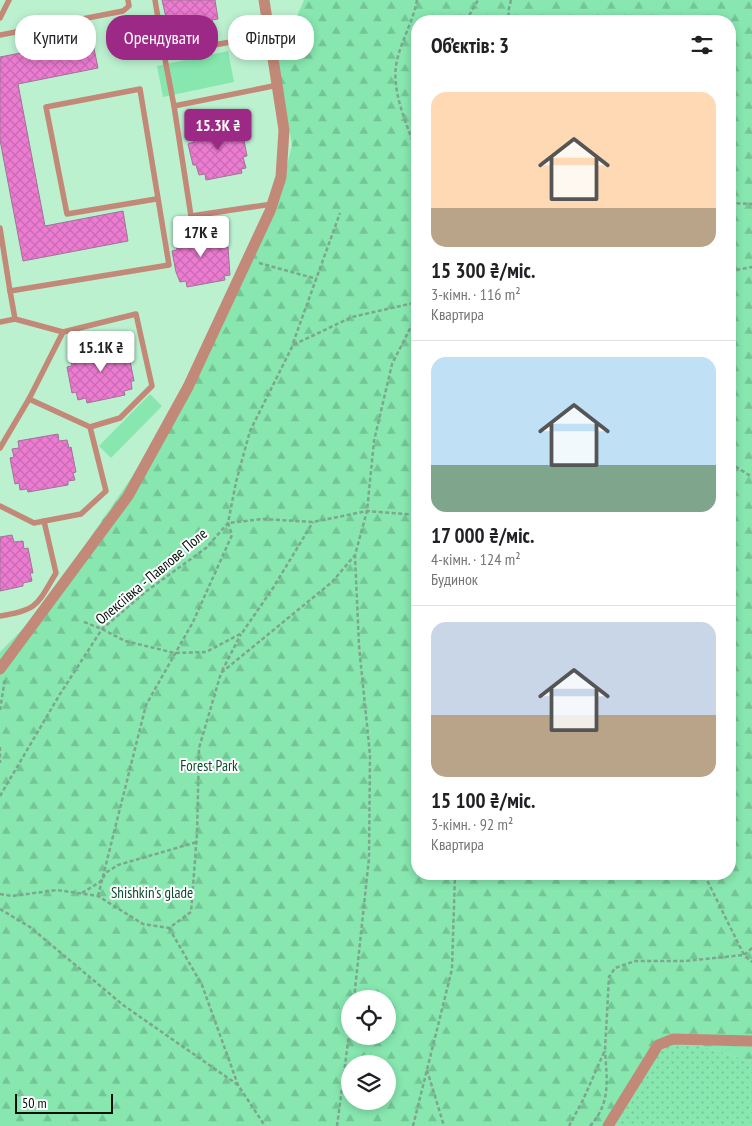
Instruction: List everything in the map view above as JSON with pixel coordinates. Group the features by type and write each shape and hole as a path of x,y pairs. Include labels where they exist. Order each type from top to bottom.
{"street":[{"path":"264,0 266,15"},
{"path":"0,669 128,496 188,387 248,259 272,204 281,177 284,130 274,60"},
{"path":"608,1126 658,1046 673,1039 752,1041"}],"lane":[{"path":"0,18 4,15 9,0"},
{"path":"0,35 123,11 129,6 128,0"},
{"path":"155,0 158,15"},
{"path":"165,60 174,106 190,216 272,204"},
{"path":"174,106 278,84"},
{"path":"10,291 169,265 156,199 140,89 46,107 67,214 156,199"},
{"path":"0,228 15,319"},
{"path":"0,322 15,319 63,332 136,314 152,386 120,418 90,427 29,399"},
{"path":"0,448 29,399 63,332"},
{"path":"0,506 34,523 81,514 106,491 90,427"},
{"path":"0,616 28,611 33,607 56,573 44,521"}],"path":[{"path":"414,15 417,0"},
{"path":"469,15 478,0"},
{"path":"509,15 511,0"},
{"path":"411,23 396,66 397,90 411,134"},
{"path":"736,203 752,204"},
{"name":"Олексіївка - Павлове Поле","path":"0,796 60,694 102,629 148,590 206,548 228,523 236,482 250,431 293,345 340,213"},
{"path":"169,234 180,232 178,224 183,223 184,231"},
{"path":"248,259 317,279"},
{"path":"736,270 752,267"},
{"path":"293,345 352,318 411,304"},
{"path":"355,990 369,858 370,755 359,646 355,555 367,511 374,440 392,364 411,327"},
{"path":"736,467 752,477"},
{"path":"98,896 146,705 194,622 229,544 232,534 228,523 263,519 313,522 367,511 411,514"},
{"path":"0,894 12,896 57,890 98,896 142,924 169,928 191,912 197,842 199,748 221,673 242,632 273,588 313,522"},
{"path":"221,673 332,582 355,555"},
{"path":"84,622 125,641 175,653 206,652 242,632"},
{"path":"0,710 8,660"},
{"path":"0,747 0,763"},
{"path":"80,894 100,882 107,872 118,865 197,842"},
{"path":"413,1126 452,969 455,880"},
{"path":"707,880 744,955 752,962"},
{"path":"0,909 30,927 123,1005 238,1084"},
{"path":"169,928 202,985 238,1084 264,1126"},
{"path":"590,1126 598,1118 608,1092 605,1050 609,977 615,968 635,961 685,961 744,955 752,948"},
{"path":"337,1126 348,1045"},
{"path":"569,1126 583,1100 605,1050"},
{"path":"427,1070 444,1126"}],"green space":[{"name":"Forest Park","path":"304,0 752,0 752,1062 669,1036 615,1126 0,1126 0,652 39,612 171,420 284,177 292,145 277,61 314,60 314,15 297,15"},
{"path":"228,51 228,60 230,60 234,82 163,97 157,66 185,60 218,60 218,53"},
{"path":"150,394 162,406 111,458 99,446"},
{"path":"669,1036 752,1062 752,1126 615,1126"}],"building":[{"path":"162,0 215,0 217,15 165,15"},
{"path":"15,54 15,60 96,60 96,58 98,68 18,84 45,226 123,211 128,241 23,261 0,140 0,57"},
{"path":"227,121 228,127 235,125 237,134 240,133 244,140 247,156 243,157 246,168 241,169 242,173 206,180 205,174 199,175 196,165 193,165 188,144 194,142 192,134 200,132 199,127"},
{"path":"214,229 215,233 219,232 220,241 224,241 226,247 228,247 230,275 224,276 225,280 187,287 186,281 180,282 176,272 172,251 177,250 176,240 183,239 182,235"},
{"path":"116,343 117,350 125,348 127,356 129,356 134,381 131,381 132,389 124,391 125,395 87,403 86,398 78,400 76,392 72,393 67,367 72,366 71,358 77,357 76,350"},
{"path":"58,434 59,441 67,440 69,448 71,447 76,472 73,473 75,480 68,481 68,485 28,492 27,489 20,490 19,483 15,484 10,458 14,457 12,449 19,448 18,441"},
{"path":"12,535 14,542 23,541 24,549 28,548 33,573 30,573 32,581 23,583 23,586 0,591 0,537"}],"park label":[{"name":"Shishkin’s glade","path":"152,892"}]}
